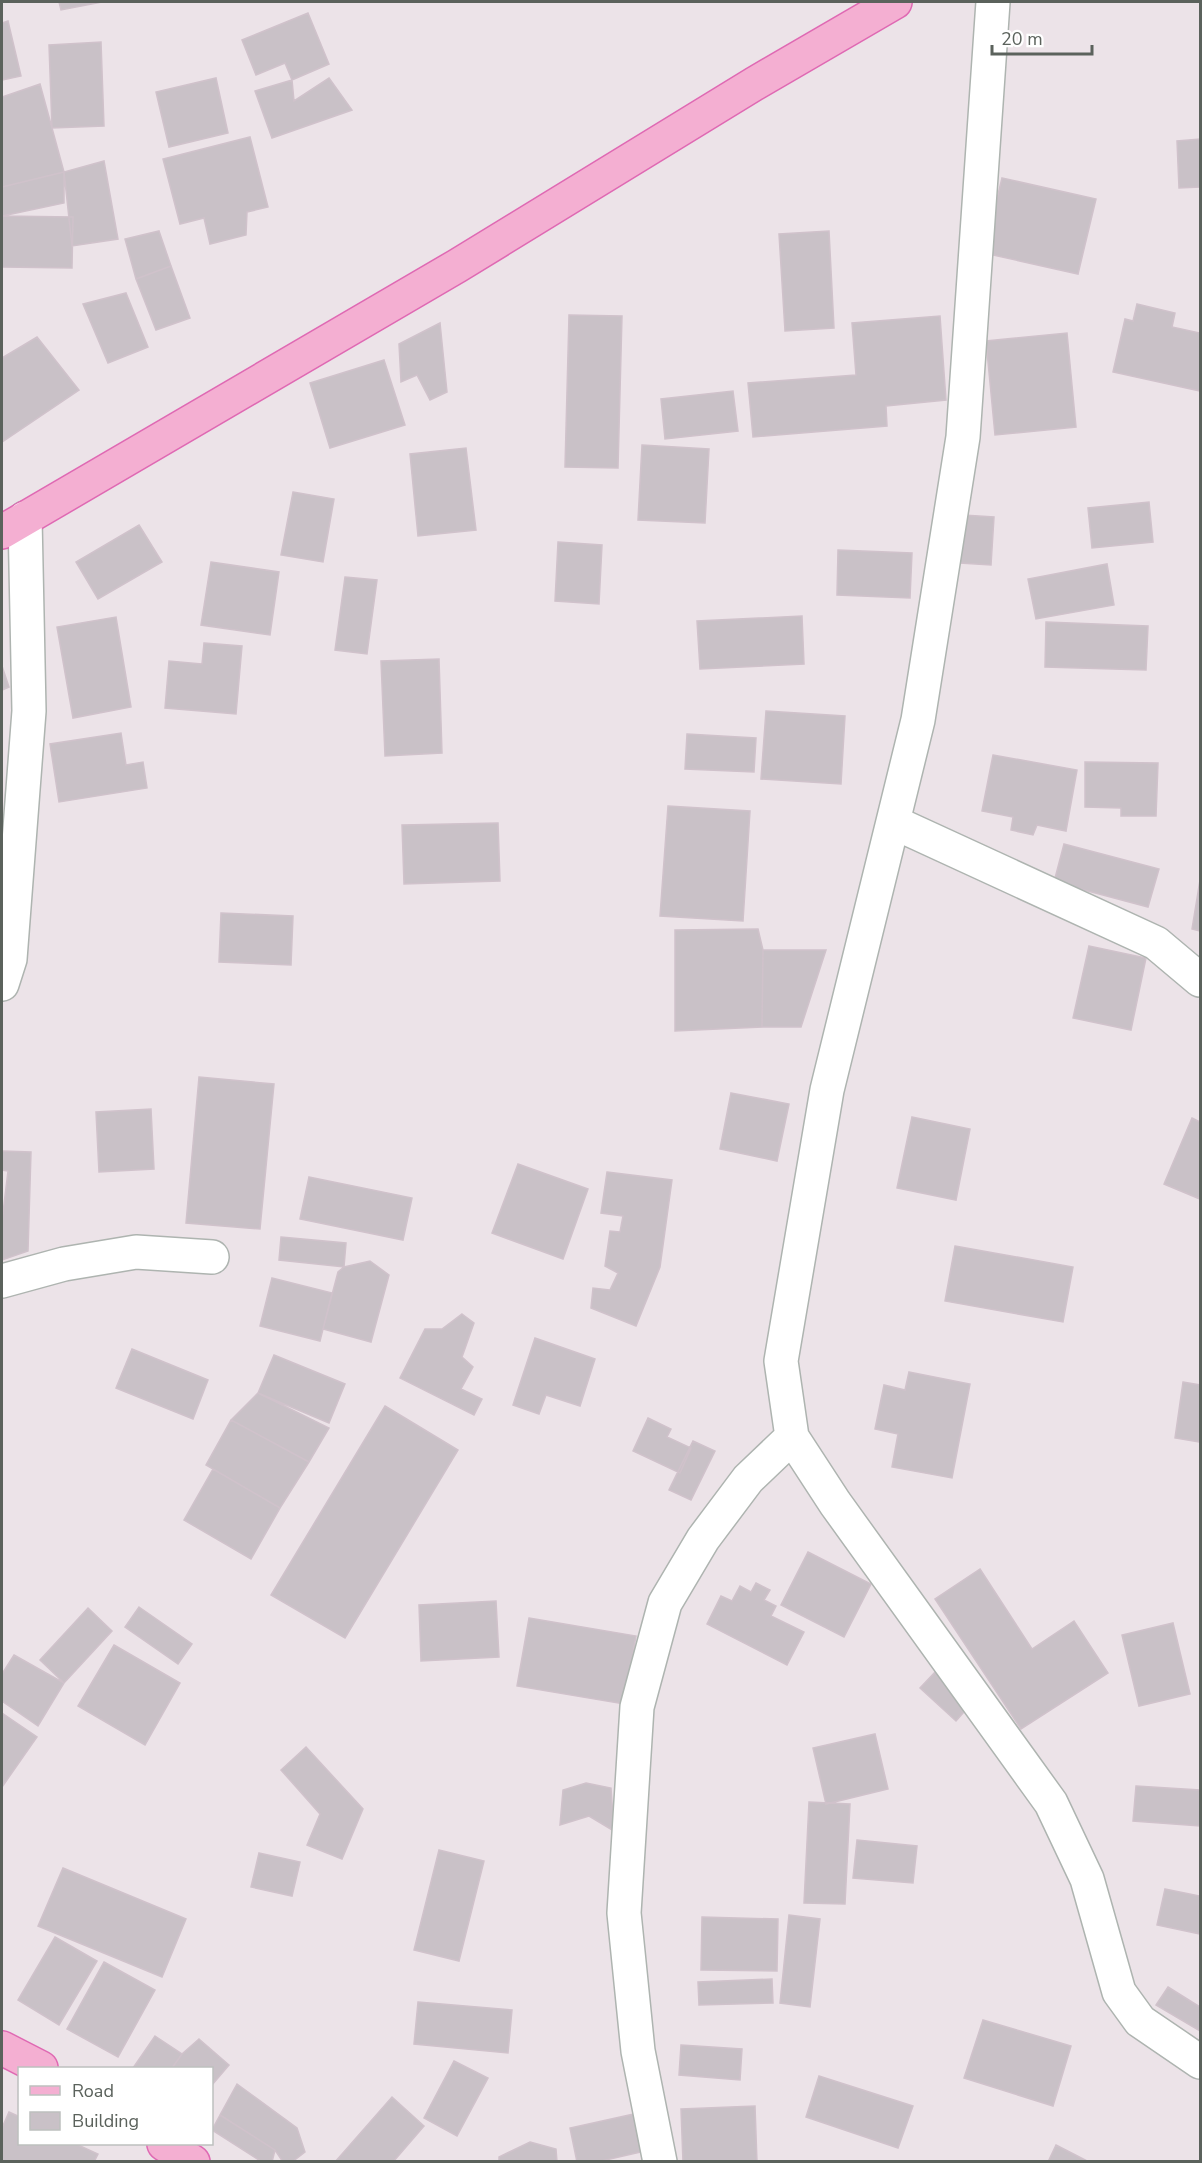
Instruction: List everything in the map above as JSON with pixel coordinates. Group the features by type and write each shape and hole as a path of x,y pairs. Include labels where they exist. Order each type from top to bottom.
{"main road":[{"path":"13,525 457,266 754,84 895,2"},
{"path":"2,2048 39,2067"},
{"path":"166,2145 193,2162"}],"street":[{"path":"993,2 963,437 918,720 827,1090 781,1361 792,1437 835,1503 1051,1803 1087,1879 1119,1992 1140,2021 1200,2062"},
{"path":"2,984 11,948 29,711 13,525"},
{"path":"893,822 1156,943 1200,980"},
{"path":"2,1281 64,1264 136,1252 212,1257"},
{"path":"660,2162 638,2051 624,1913 637,1707 665,1603 703,1539 748,1479 792,1437"}],"building":[{"path":"59,2 102,2 61,10"},
{"path":"308,13 329,64 292,80 285,63 256,75 242,40"},
{"path":"8,21 21,76 2,80 2,23"},
{"path":"101,42 104,126 52,128 49,45"},
{"path":"216,78 228,133 169,147 156,92"},
{"path":"329,78 352,110 272,138 255,91 292,80 294,101"},
{"path":"40,84 64,172 2,187 2,97"},
{"path":"250,137 268,207 247,212 246,235 210,244 204,218 180,224 163,159"},
{"path":"1200,139 1200,187 1179,188 1177,141"},
{"path":"104,161 118,239 72,246 64,172"},
{"path":"64,172 64,203 2,216 2,187"},
{"path":"1002,178 1096,199 1078,274 984,253"},
{"path":"2,216 73,217 72,268 2,267"},
{"path":"159,231 171,266 136,279 125,239"},
{"path":"829,231 834,328 785,331 779,234"},
{"path":"171,266 190,318 156,330 136,279"},
{"path":"126,293 148,347 108,363 83,304"},
{"path":"1137,304 1175,313 1172,327 1200,333 1200,391 1113,372 1125,319 1133,321"},
{"path":"569,315 622,316 618,468 565,467"},
{"path":"940,316 946,400 886,406 887,426 753,437 748,383 856,375 852,323"},
{"path":"440,323 447,392 430,400 417,375 401,382 399,344"},
{"path":"1067,333 1076,427 995,435 986,341"},
{"path":"37,337 79,390 2,442 2,358"},
{"path":"384,360 405,425 330,448 310,383"},
{"path":"733,391 738,431 665,439 661,399"},
{"path":"642,445 709,449 705,523 638,520"},
{"path":"466,448 476,530 418,536 410,454"},
{"path":"293,492 334,499 323,562 281,555"},
{"path":"1149,502 1153,542 1092,548 1088,508"},
{"path":"963,515 994,517 991,565 960,563"},
{"path":"139,525 162,562 98,599 76,562"},
{"path":"558,542 602,545 599,604 555,601"},
{"path":"838,550 912,553 910,598 837,595"},
{"path":"211,562 279,572 270,635 201,625"},
{"path":"1107,564 1114,605 1036,619 1028,579"},
{"path":"345,577 377,580 367,654 335,650"},
{"path":"802,616 804,664 700,669 697,621"},
{"path":"116,617 131,707 73,718 57,627"},
{"path":"1046,622 1148,626 1146,670 1045,667"},
{"path":"204,643 242,646 236,714 165,708 169,661 202,664"},
{"path":"439,659 442,753 385,756 381,661"},
{"path":"2,666 9,687 2,690"},
{"path":"766,711 845,716 841,784 761,779"},
{"path":"121,733 126,765 143,762 147,788 59,802 50,744"},
{"path":"687,734 756,738 754,772 685,769"},
{"path":"993,755 1077,770 1066,831 1037,825 1033,835 1011,830 1013,817 982,811"},
{"path":"1085,762 1158,763 1156,816 1121,816 1121,808 1085,807"},
{"path":"668,806 750,811 743,921 660,916"},
{"path":"498,823 500,881 404,884 402,825"},
{"path":"1064,844 1159,869 1148,907 1054,882"},
{"path":"1200,880 1200,931 1192,929"},
{"path":"221,913 293,916 291,965 219,962"},
{"path":"758,929 763,950 762,1027 675,1031 675,930"},
{"path":"1089,946 1146,958 1131,1030 1073,1018"},
{"path":"763,950 826,950 801,1027 762,1027"},
{"path":"199,1077 274,1084 260,1229 186,1223"},
{"path":"731,1093 789,1104 777,1161 720,1149"},
{"path":"151,1109 154,1169 99,1172 96,1112"},
{"path":"912,1117 970,1129 956,1200 897,1188"},
{"path":"1192,1118 1200,1122 1200,1199 1164,1184"},
{"path":"2,1151 31,1152 28,1251 2,1260 2,1221 8,1171 2,1170"},
{"path":"518,1164 588,1189 563,1259 492,1233"},
{"path":"607,1172 672,1180 660,1267 636,1326 591,1308 593,1288 610,1290 618,1273 605,1266 610,1231 620,1232 623,1216 601,1213"},
{"path":"309,1177 412,1198 403,1240 300,1219"},
{"path":"281,1237 346,1243 344,1267 279,1260"},
{"path":"955,1246 1073,1267 1063,1322 945,1301"},
{"path":"370,1261 389,1275 371,1342 323,1329 338,1272 344,1267"},
{"path":"272,1278 332,1293 320,1341 260,1326"},
{"path":"462,1314 474,1323 462,1357 473,1367 461,1389 482,1399 474,1415 400,1378 425,1329 442,1329"},
{"path":"535,1338 595,1359 580,1406 546,1395 539,1414 513,1405"},
{"path":"132,1349 208,1380 193,1419 116,1388"},
{"path":"274,1355 345,1384 329,1423 258,1393"},
{"path":"909,1372 970,1384 952,1478 892,1467 898,1434 875,1429 884,1385 905,1390"},
{"path":"1183,1382 1200,1385 1200,1442 1175,1438"},
{"path":"258,1393 329,1428 309,1462 231,1420"},
{"path":"385,1406 458,1450 345,1638 271,1595"},
{"path":"648,1418 671,1429 667,1437 691,1448 680,1473 633,1451"},
{"path":"231,1420 309,1462 280,1508 206,1465"},
{"path":"693,1441 715,1451 691,1500 669,1490"},
{"path":"213,1469 280,1508 251,1559 184,1520"},
{"path":"808,1552 871,1584 844,1637 781,1605"},
{"path":"980,1569 1032,1649 1074,1621 1108,1673 1021,1729 935,1599"},
{"path":"756,1583 770,1590 764,1600 776,1606 771,1616 804,1632 787,1665 707,1624 721,1596 732,1601 740,1586 751,1592"},
{"path":"496,1601 499,1657 421,1661 419,1605"},
{"path":"139,1607 192,1644 178,1664 125,1627"},
{"path":"88,1608 112,1631 64,1683 40,1660"},
{"path":"529,1618 636,1636 624,1704 517,1686"},
{"path":"1173,1623 1190,1694 1139,1706 1122,1635"},
{"path":"114,1645 180,1683 145,1745 78,1706"},
{"path":"14,1655 64,1683 38,1726 2,1701 2,1674"},
{"path":"936,1671 971,1704 956,1721 920,1688"},
{"path":"2,1713 37,1737 2,1787"},
{"path":"875,1734 888,1789 826,1804 813,1748"},
{"path":"306,1747 363,1809 342,1859 307,1845 320,1814 281,1770"},
{"path":"586,1783 611,1788 614,1831 589,1816 560,1825 563,1790"},
{"path":"1136,1786 1200,1790 1200,1826 1133,1821"},
{"path":"809,1802 850,1804 845,1904 804,1903"},
{"path":"857,1840 917,1846 913,1883 853,1878"},
{"path":"439,1850 484,1861 459,1961 414,1950"},
{"path":"259,1853 300,1862 292,1896 251,1887"},
{"path":"63,1868 186,1919 162,1977 38,1926"},
{"path":"1165,1889 1200,1896 1200,1934 1157,1925"},
{"path":"789,1915 820,1919 810,2007 780,2003"},
{"path":"702,1917 778,1919 777,1971 701,1970"},
{"path":"55,1937 97,1961 59,2025 18,2000"},
{"path":"104,1962 155,1990 118,2057 67,2029"},
{"path":"772,1979 773,2003 699,2005 698,1982"},
{"path":"1168,1987 1200,2007 1200,2031 1156,2005"},
{"path":"418,2002 512,2010 508,2053 414,2044"},
{"path":"983,2020 1071,2046 1053,2106 964,2078"},
{"path":"155,2036 182,2054 173,2067 134,2067"},
{"path":"199,2039 229,2065 213,2084 213,2067 173,2067 182,2054"},
{"path":"681,2045 742,2049 740,2080 679,2075"},
{"path":"454,2061 488,2078 457,2136 424,2118"},
{"path":"819,2076 913,2106 898,2148 806,2117"},
{"path":"237,2084 297,2128 305,2152 292,2162 283,2162 275,2150 220,2115"},
{"path":"392,2097 424,2126 393,2162 335,2162"},
{"path":"755,2106 757,2162 683,2162 681,2109"},
{"path":"9,2112 18,2116 18,2145 78,2145 98,2154 94,2162 2,2162 2,2128"},
{"path":"634,2114 641,2152 597,2162 577,2162 570,2128"},
{"path":"220,2115 275,2150 272,2162 262,2162 213,2131"},
{"path":"530,2142 556,2149 557,2162 499,2162 499,2157"},
{"path":"1056,2145 1089,2162 1048,2162"}]}
